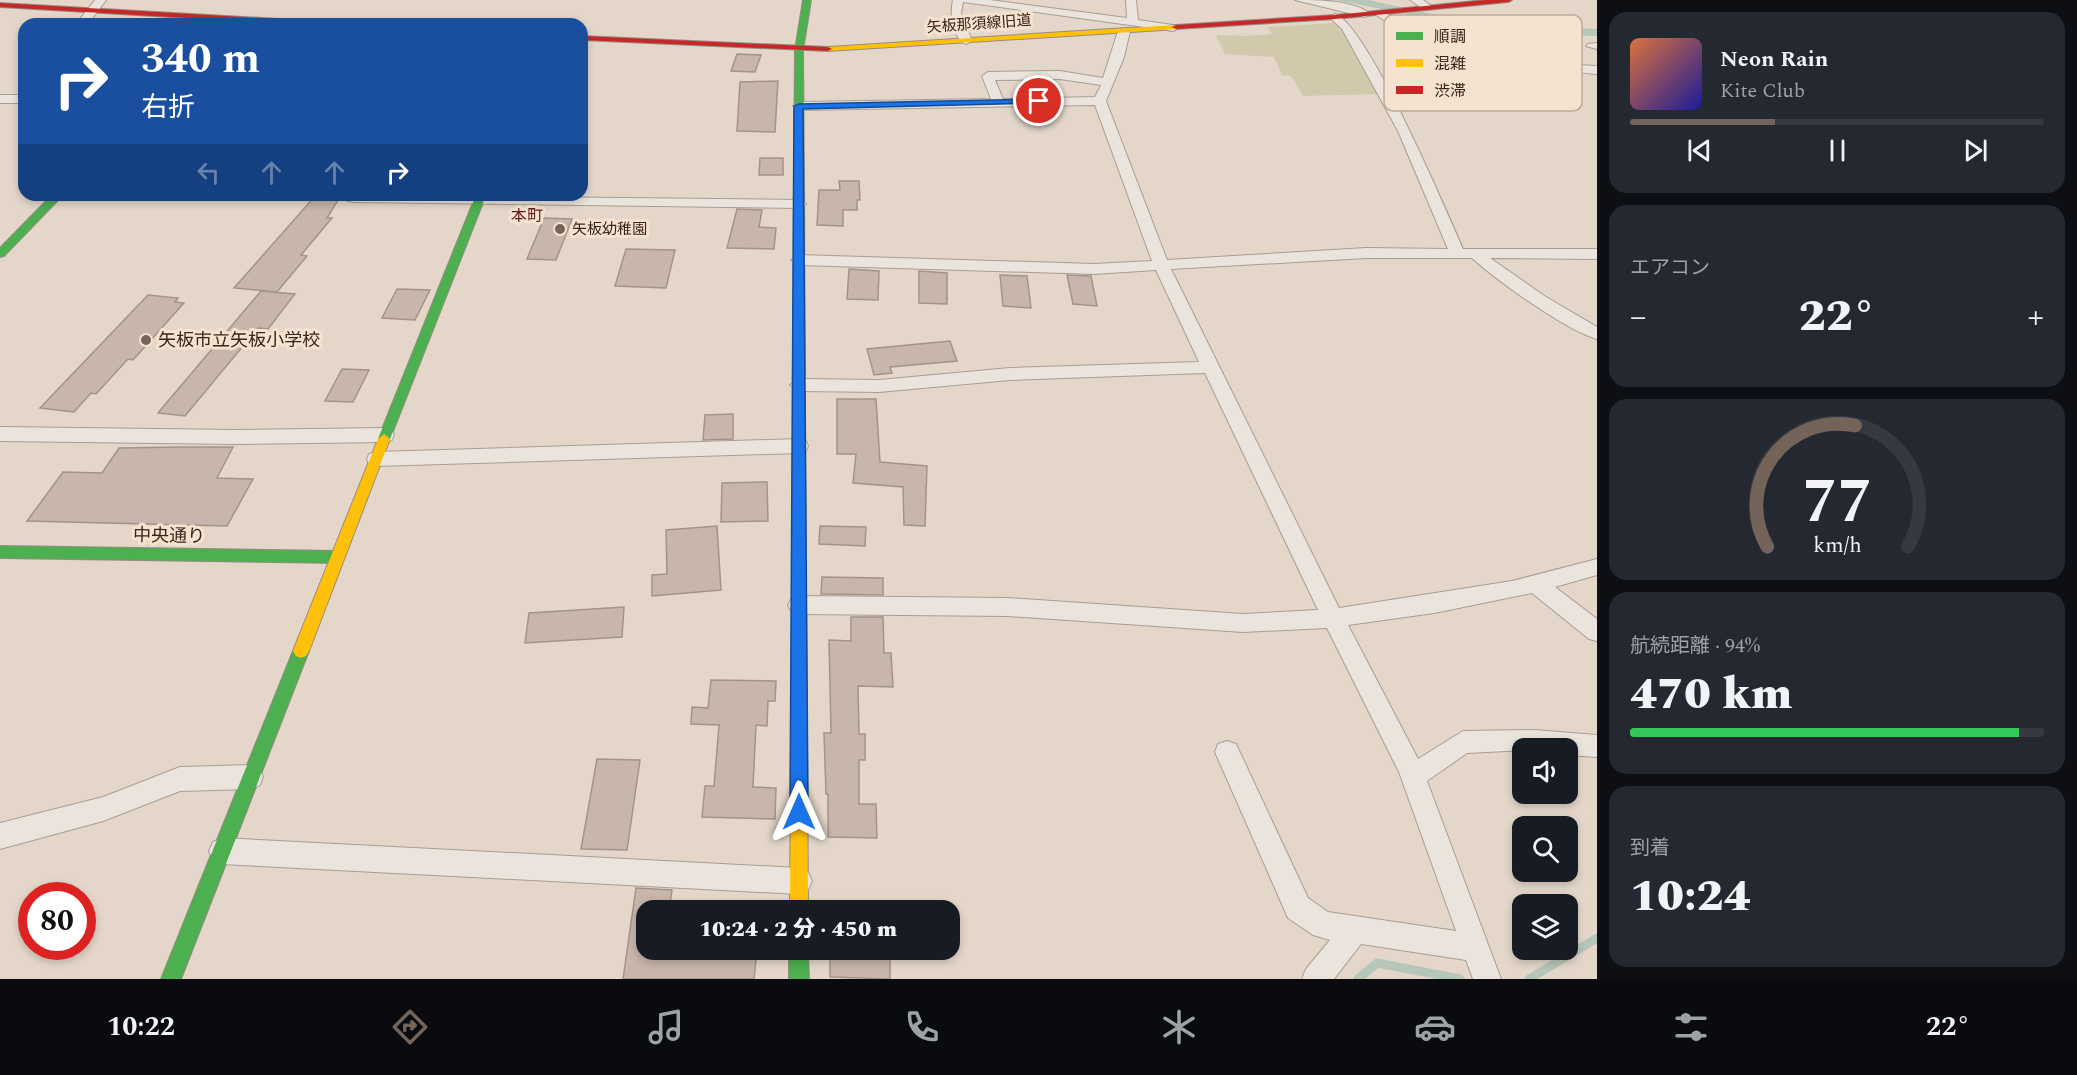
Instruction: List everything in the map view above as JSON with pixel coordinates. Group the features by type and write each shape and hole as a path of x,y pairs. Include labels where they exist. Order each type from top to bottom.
{"main road":[{"path":"799,900 799,50 807,0"},
{"path":"1424,5 1508,0"},
{"path":"0,5 96,5 205,18"},
{"name":"矢板那須線旧道","path":"588,38 799,50 966,41 1129,27 1173,28 1335,17 1424,5"},
{"path":"0,254 52,201"},
{"path":"171,979 479,201"},
{"name":"中央通り","path":"0,552 337,557"},
{"path":"799,960 799,979"}],"street":[{"path":"958,0 955,13 966,41"},
{"path":"966,0 1129,27"},
{"path":"1131,0 1129,27 1100,101 1161,265 1413,777 1487,979"},
{"path":"1300,0 1374,13 1384,18"},
{"path":"86,18 96,5"},
{"path":"1335,17 1347,27 1384,93"},
{"path":"1582,68 1597,70"},
{"path":"998,102 988,76 1060,75 1107,82"},
{"path":"0,99 18,96"},
{"path":"799,106 1100,101"},
{"path":"1394,111 1405,131 1458,254"},
{"path":"588,199 799,204"},
{"path":"800,260 1084,268 1366,253 1597,254"},
{"path":"1477,254 1492,268 1540,301 1597,334"},
{"path":"800,385 879,386 1010,374 1210,367"},
{"path":"0,434 235,437 385,435"},
{"path":"376,459 799,446"},
{"path":"799,605 1007,607 1243,623 1333,618 1434,604 1536,584 1597,567"},
{"path":"1536,584 1597,632"},
{"path":"1413,777 1463,742 1534,741 1597,746"},
{"path":"1227,752 1298,908 1323,925 1476,948"},
{"path":"0,836 103,809 180,778 251,777"},
{"path":"222,851 799,881"},
{"path":"1316,979 1355,930"}],"shaded area":[{"path":"1335,0 1369,0 1436,15 1413,15"},
{"path":"1335,23 1350,42 1380,94 1303,96 1291,76 1282,75 1274,57 1225,54 1216,35 1272,34 1267,27"},
{"path":"1582,28 1597,29 1597,36 1582,36"}],"building":[{"path":"737,54 761,55 755,72 731,71"},
{"path":"778,81 775,132 737,131 740,82"},
{"path":"760,158 783,158 783,175 759,175"},
{"path":"839,181 859,181 860,200 857,200 857,210 843,210 843,226 817,225 819,190 840,190"},
{"path":"311,201 338,201 327,218 332,218 301,255 307,256 277,292 234,288"},
{"path":"737,209 762,210 759,227 776,228 774,249 727,248"},
{"path":"544,218 572,219 556,260 527,259"},
{"path":"626,249 675,250 666,288 615,286"},
{"path":"849,269 879,271 878,300 847,299"},
{"path":"919,271 947,273 947,304 919,303"},
{"path":"1000,275 1027,276 1031,308 1003,306"},
{"path":"1067,275 1091,276 1097,306 1073,304"},
{"path":"397,289 430,290 415,320 382,318"},
{"path":"261,291 295,294 268,329 258,328 185,416 158,413"},
{"path":"148,295 178,298 175,302 184,303 133,360 128,359 96,394 91,393 74,412 40,408"},
{"path":"950,341 957,361 890,367 892,373 874,375 867,349"},
{"path":"342,369 369,370 353,402 325,401"},
{"path":"837,399 876,399 880,462 927,466 925,526 904,525 903,487 853,483 856,454 837,454"},
{"path":"733,414 733,439 703,440 705,415"},
{"path":"233,447 217,478 253,479 227,526 27,521 63,472 102,473 119,448"},
{"path":"767,482 768,521 721,522 722,483"},
{"path":"717,526 721,590 652,596 652,575 667,574 666,530"},
{"path":"820,526 866,527 865,546 819,544"},
{"path":"822,577 883,578 883,595 821,594"},
{"path":"624,607 622,637 525,643 529,613"},
{"path":"851,617 883,617 884,653 891,653 893,687 858,686 859,734 865,734 865,760 859,760 859,804 876,804 877,838 828,837 824,733 831,733 829,640 851,641"},
{"path":"711,680 776,681 775,701 768,701 767,726 756,725 753,787 776,788 775,819 702,817 705,786 714,786 719,725 691,724 692,707 708,708"},
{"path":"597,759 640,760 627,850 581,849"},
{"path":"636,888 672,890 670,900 636,900 636,960 756,960 754,979 623,979"},
{"path":"830,960 890,960 890,979 830,977"}],"waterway":[{"path":"1529,979 1597,938"},
{"path":"1358,979 1377,963 1460,979"}],"traffic: fast":[{"path":"799,183 799,50 807,0"},
{"path":"0,254 52,201"},
{"path":"384,439 479,201"},
{"path":"0,552 337,557"},
{"path":"171,979 301,651"},
{"path":"799,960 799,979"}],"traffic: slow":[{"path":"828,49 1176,27"},
{"path":"799,430 799,900"},
{"path":"301,651 384,439"}],"traffic: jam":[{"path":"1176,27 1335,17 1508,0"},
{"path":"0,5 227,18"},
{"path":"588,38 828,49"},
{"path":"799,183 799,430"}],"place":[{"name":"矢板幼稚園","path":"560,229"},
{"name":"矢板市立矢板小学校","path":"146,340"}],"district":[{"name":"本町","path":"527,216"}],"route":[{"path":"799,812 799,106 1039,101"}]}
